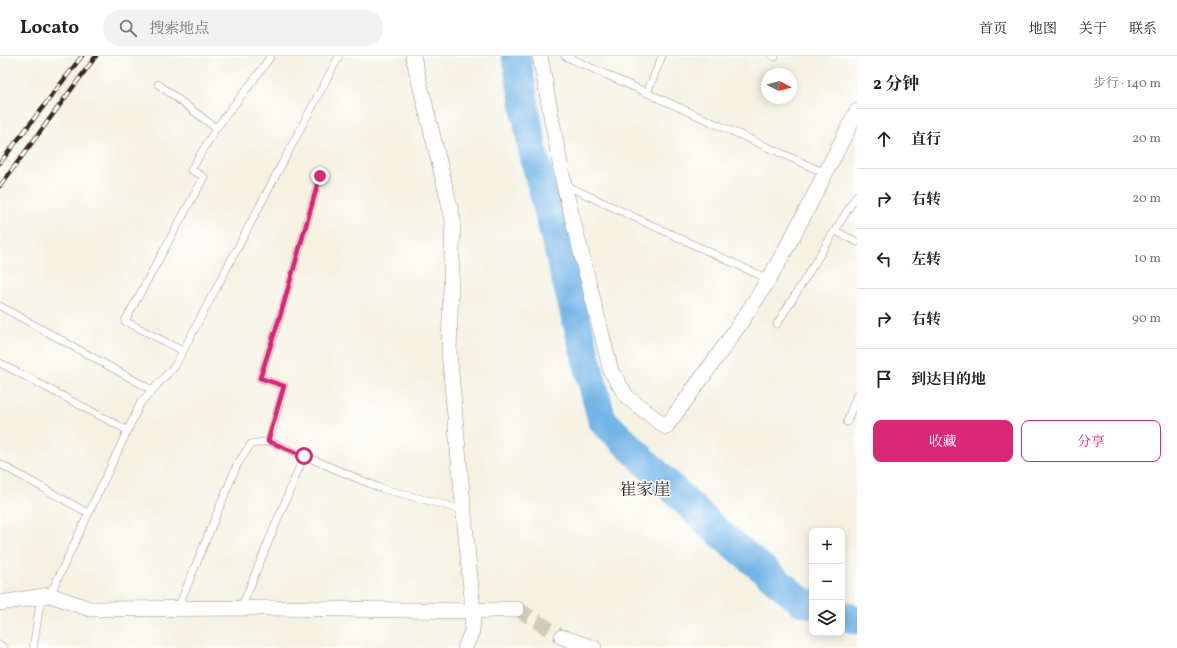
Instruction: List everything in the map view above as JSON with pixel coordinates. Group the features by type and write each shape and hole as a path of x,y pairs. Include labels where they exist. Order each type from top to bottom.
{"street":[{"path":"413,56 453,219 450,352 473,611 472,631 465,648"},
{"path":"540,56 564,185 610,371 627,397 666,426 720,352 768,280 857,111"},
{"path":"0,603 45,596 90,609 241,608 473,611 517,609"}],"lane":[{"path":"183,351 125,321 204,177 191,170 216,128 253,82 271,56"},
{"path":"33,648 45,596 88,514 141,402 175,366 339,56"},
{"path":"565,56 825,173"},
{"path":"647,93 662,56"},
{"path":"158,84 216,128"},
{"path":"268,441 284,386 260,378 281,313 320,176"},
{"path":"564,185 768,280"},
{"path":"777,324 857,196"},
{"path":"836,231 857,242"},
{"path":"0,306 152,390"},
{"path":"0,363 127,430"},
{"path":"847,422 857,394"},
{"path":"178,608 237,465 251,444 268,441 380,488 464,510"},
{"path":"241,608 304,456"},
{"path":"0,464 88,514"},
{"path":"0,645 4,648"}],"waterway":[{"path":"516,56 533,152 602,420 711,526 801,601 809,603"},
{"path":"845,616 857,620"}],"tunnel":[{"path":"517,609 562,637"}],"railway":[{"path":"0,163 82,56"},
{"path":"0,186 96,56"}],"district":[{"name":"崔家崖","path":"645,490"}],"route":[{"path":"304,456 268,441 284,386 260,378 281,313 320,176"}]}
